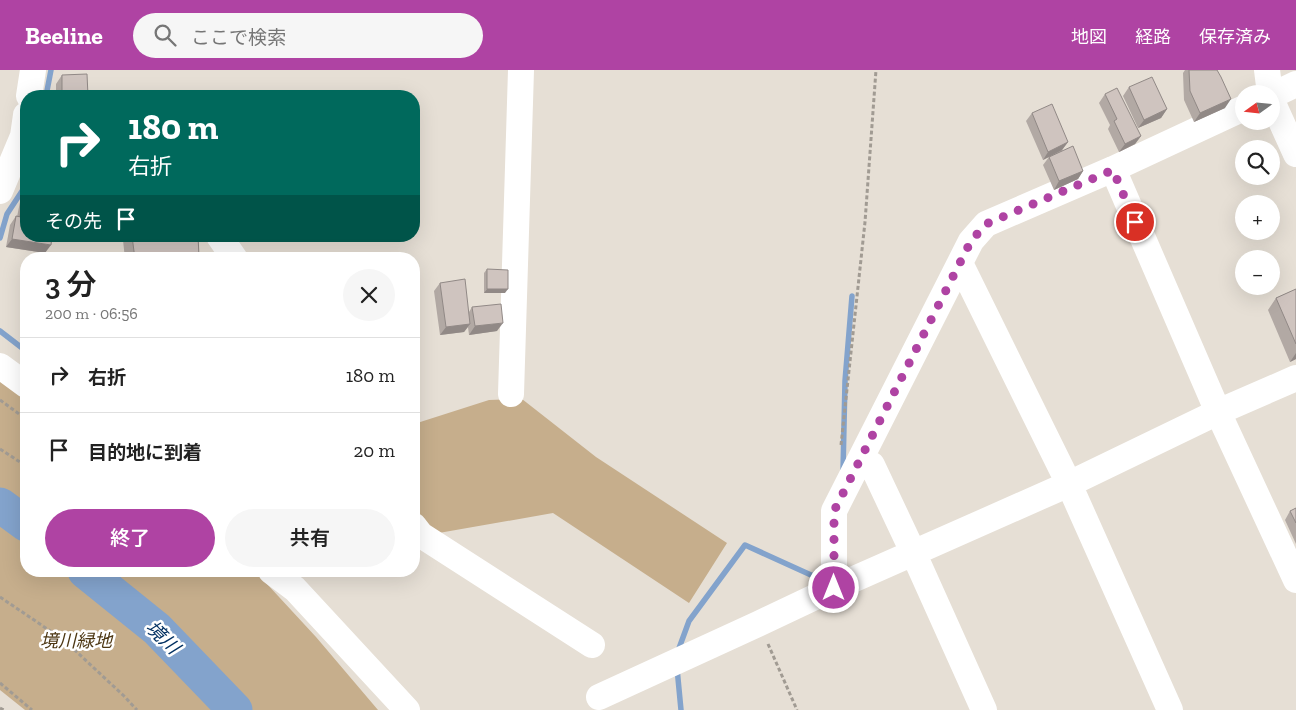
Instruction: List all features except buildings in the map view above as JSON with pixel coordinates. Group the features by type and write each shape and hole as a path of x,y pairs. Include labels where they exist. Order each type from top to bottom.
{"street":[{"path":"30,90 33,70"},
{"path":"511,394 521,70"},
{"path":"1268,70 1270,85"},
{"path":"1280,92 1296,84"},
{"path":"834,588 834,511 971,241 986,224 1113,170 1235,112"},
{"path":"1280,117 1296,154"},
{"path":"0,191 19,130"},
{"path":"1113,170 1218,412 1296,580"},
{"path":"960,263 1070,484 1170,710"},
{"path":"0,366 20,381"},
{"path":"599,697 913,552 1070,484 1218,412 1296,378"},
{"path":"872,465 984,710"},
{"path":"420,534 592,645"},
{"path":"279,577 295,589 407,710"}],"path":[{"path":"840,453 865,222 876,70"},
{"path":"0,400 20,414"},
{"path":"0,449 20,462"},
{"path":"0,597 65,641 137,710"},
{"path":"758,624 797,710"},
{"path":"0,682 32,710"},
{"path":"0,708 4,710"}],"green space":[{"name":"境川緑地","path":"0,381 20,393 20,577 261,577 316,637 378,710 25,710 0,690"},
{"path":"522,399 596,457 727,543 689,603 553,513 433,534 420,522 420,422 489,400"}],"waterway":[{"path":"47,90 51,70"},
{"path":"0,238 7,214 20,194"},
{"path":"843,471 845,381 852,296"},
{"path":"0,331 20,346"},
{"name":"境川","path":"0,505 20,520"},
{"path":"678,651 689,621 745,545 811,575 827,578"},
{"name":"境川","path":"92,577 157,629 235,710"},
{"path":"108,590 118,577"},
{"path":"677,668 681,710"}],"route":[{"path":"834,588 834,511 971,241 986,224 1113,170 1135,222"}]}
